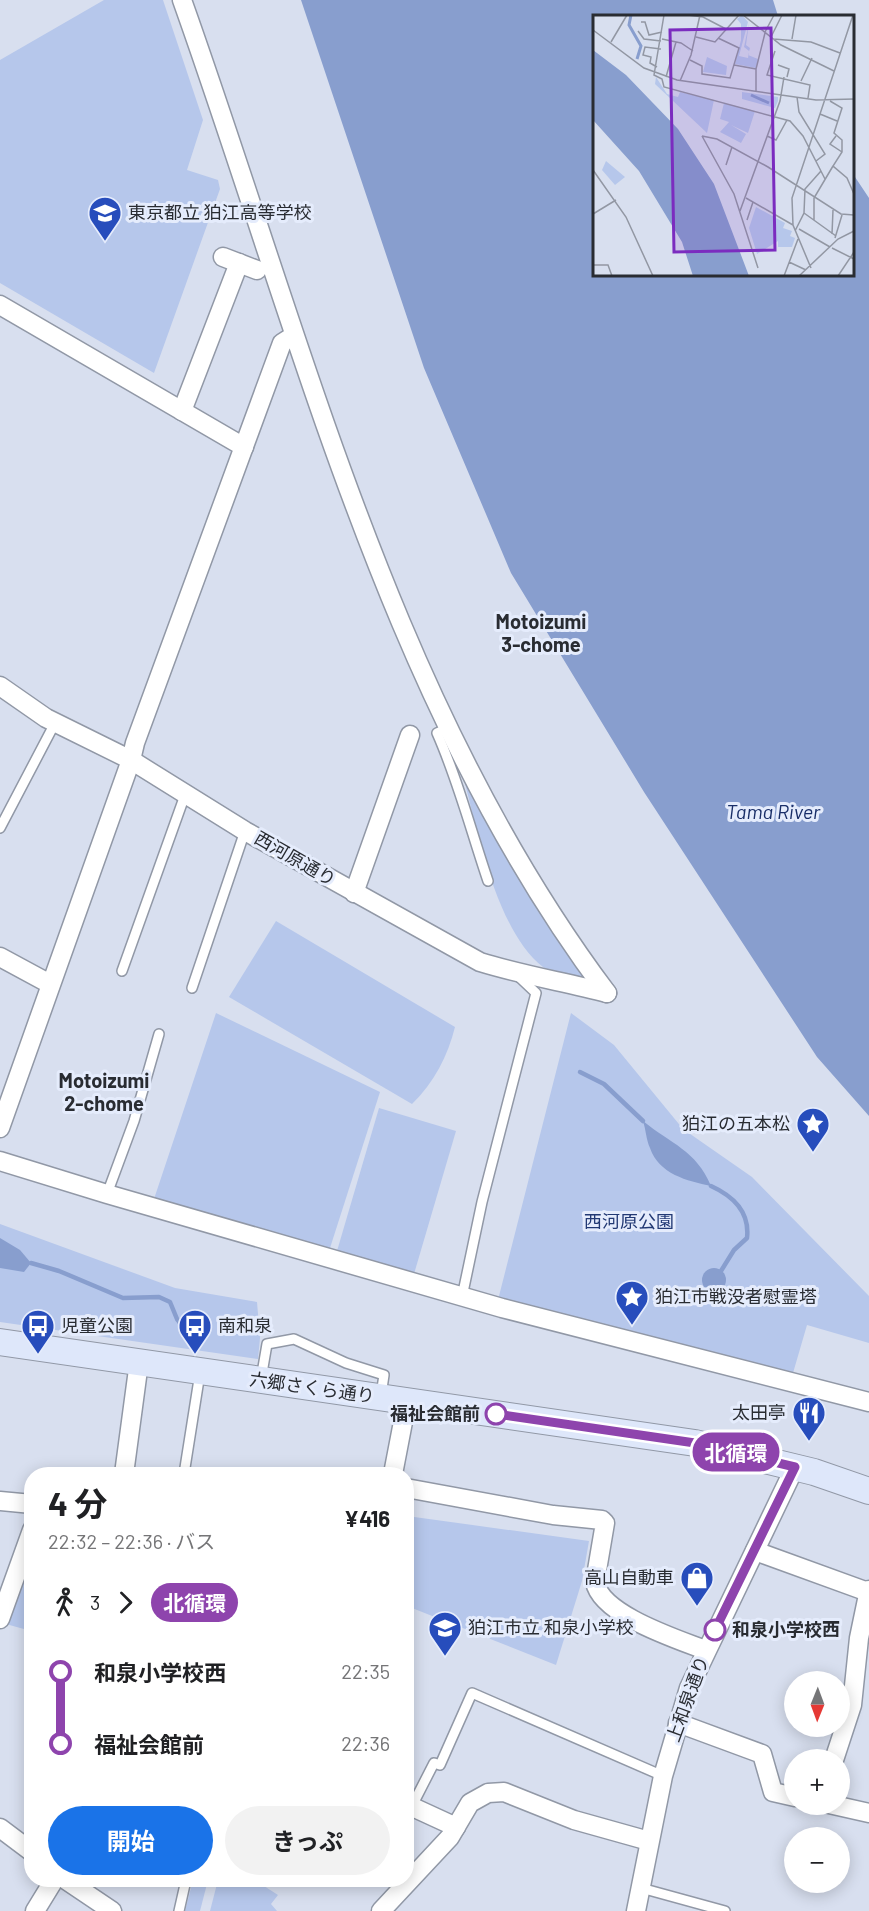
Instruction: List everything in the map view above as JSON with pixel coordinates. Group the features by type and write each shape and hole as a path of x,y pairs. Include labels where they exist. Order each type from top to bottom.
{"main road":[{"name":"六郷さくら通り","path":"0,1342 695,1443 795,1467 869,1491"}],"street":[{"path":"182,0 293,336 348,487 449,728"},
{"path":"182,411 231,260 257,270"},
{"path":"0,305 244,447"},
{"path":"0,1128 131,760 135,743 282,343 293,336"},
{"name":"西河原通り","path":"0,686 55,723 131,760 246,831 480,962 516,973 543,977 607,993 579,955 515,853 483,798 449,728"},
{"path":"354,893 410,735"},
{"path":"0,957 50,984"},
{"path":"0,1161 462,1297 869,1402"},
{"path":"125,1467 139,1362"},
{"path":"394,1467 407,1401"},
{"name":"上和泉通り","path":"636,1911 663,1776 678,1723 705,1650 795,1467"},
{"path":"414,1489 553,1515 602,1520 605,1523 596,1582 597,1591 624,1615 705,1650"},
{"path":"0,1501 24,1503"},
{"path":"755,1551 868,1591 852,1705 838,1749"},
{"path":"0,1618 24,1552"},
{"path":"678,1723 762,1754 773,1792 784,1794"},
{"path":"414,1879 456,1827 470,1803 488,1793 504,1792 574,1820 649,1841"},
{"path":"414,1807 456,1827"},
{"path":"850,1809 869,1813"},
{"path":"1,1830 24,1846"},
{"path":"35,1911 50,1887"},
{"path":"76,1887 112,1911"},
{"path":"387,1909 407,1887"}],"lane":[{"path":"0,828 55,723"},
{"path":"449,728 437,733 455,772 459,796 488,881"},
{"path":"122,971 185,795"},
{"path":"192,988 246,831"},
{"path":"462,1297 482,1202 536,993 516,973"},
{"path":"106,1194 134,1121 159,1034"},
{"path":"261,1380 267,1344 294,1339 346,1363 384,1375 380,1398"},
{"path":"185,1467 200,1371"},
{"path":"414,1797 434,1763 440,1765 472,1693 663,1776"},
{"path":"179,1911 184,1887"},
{"path":"640,1888 725,1911"}],"green space":[{"name":"東京都立 狛江高等学校","path":"104,0 163,0 203,120 187,170 218,180 220,189 154,373 0,283 0,60"},
{"path":"463,775 542,915 591,982 560,975 543,967 527,951 513,930 501,905 482,851"},
{"path":"276,921 455,1027 439,1068 427,1087 412,1104 229,997"},
{"path":"216,1013 380,1092 330,1248 154,1199"},
{"name":"西河原公園","path":"571,1013 614,1045 683,1129 752,1177 869,1296 869,1343 807,1325 793,1373 498,1300"},
{"path":"379,1108 456,1131 414,1274 337,1251"},
{"path":"0,1224 175,1288 257,1302 260,1338 258,1359 0,1322"},
{"path":"414,1517 589,1541 582,1581 556,1665 414,1609"},
{"path":"24,1571 24,1629 6,1624"},
{"path":"191,1887 206,1887 200,1911 185,1911"},
{"path":"216,1887 266,1887 278,1895 271,1904 277,1911 210,1911"}],"water":[{"name":"Tama River","path":"301,0 773,0 778,15 593,15 593,276 854,276 854,176 869,198 869,1116 817,1057 644,792 511,573 424,368"},
{"path":"643,1121 690,1156 705,1174 711,1186 684,1179 660,1164 649,1145"},
{"path":"0,1238 20,1250 31,1263 24,1272 0,1268"},
{"path":"714,1268 722,1272 726,1280 722,1288 714,1292 706,1288 702,1280 706,1272"}],"waterway":[{"path":"580,1072 604,1084 643,1121"},
{"path":"711,1186 733,1200 746,1220 747,1238 734,1250 721,1271"},
{"path":"31,1263 59,1271 123,1298 159,1297 170,1302 177,1319 188,1333"}],"bus line":[{"name":"北循環","path":"496,1414 695,1443 728,1449 795,1467 715,1630"}],"place":[{"name":"東京都立 狛江高等学校","path":"105,242"},
{"name":"狛江の五本松","path":"813,1153"},
{"name":"狛江市戦没者慰霊塔","path":"632,1326"},
{"name":"児童公園","path":"38,1355"},
{"name":"南和泉","path":"195,1355"},
{"name":"福祉会館前","path":"496,1414"},
{"name":"太田亭","path":"809,1442"},
{"name":"高山自動車","path":"697,1607"},
{"name":"和泉小学校西","path":"715,1630"},
{"name":"狛江市立 和泉小学校","path":"445,1657"}],"district":[{"name":"Motoizumi 3-chome","path":"541,634"},
{"name":"Motoizumi 2-chome","path":"104,1092"}]}
